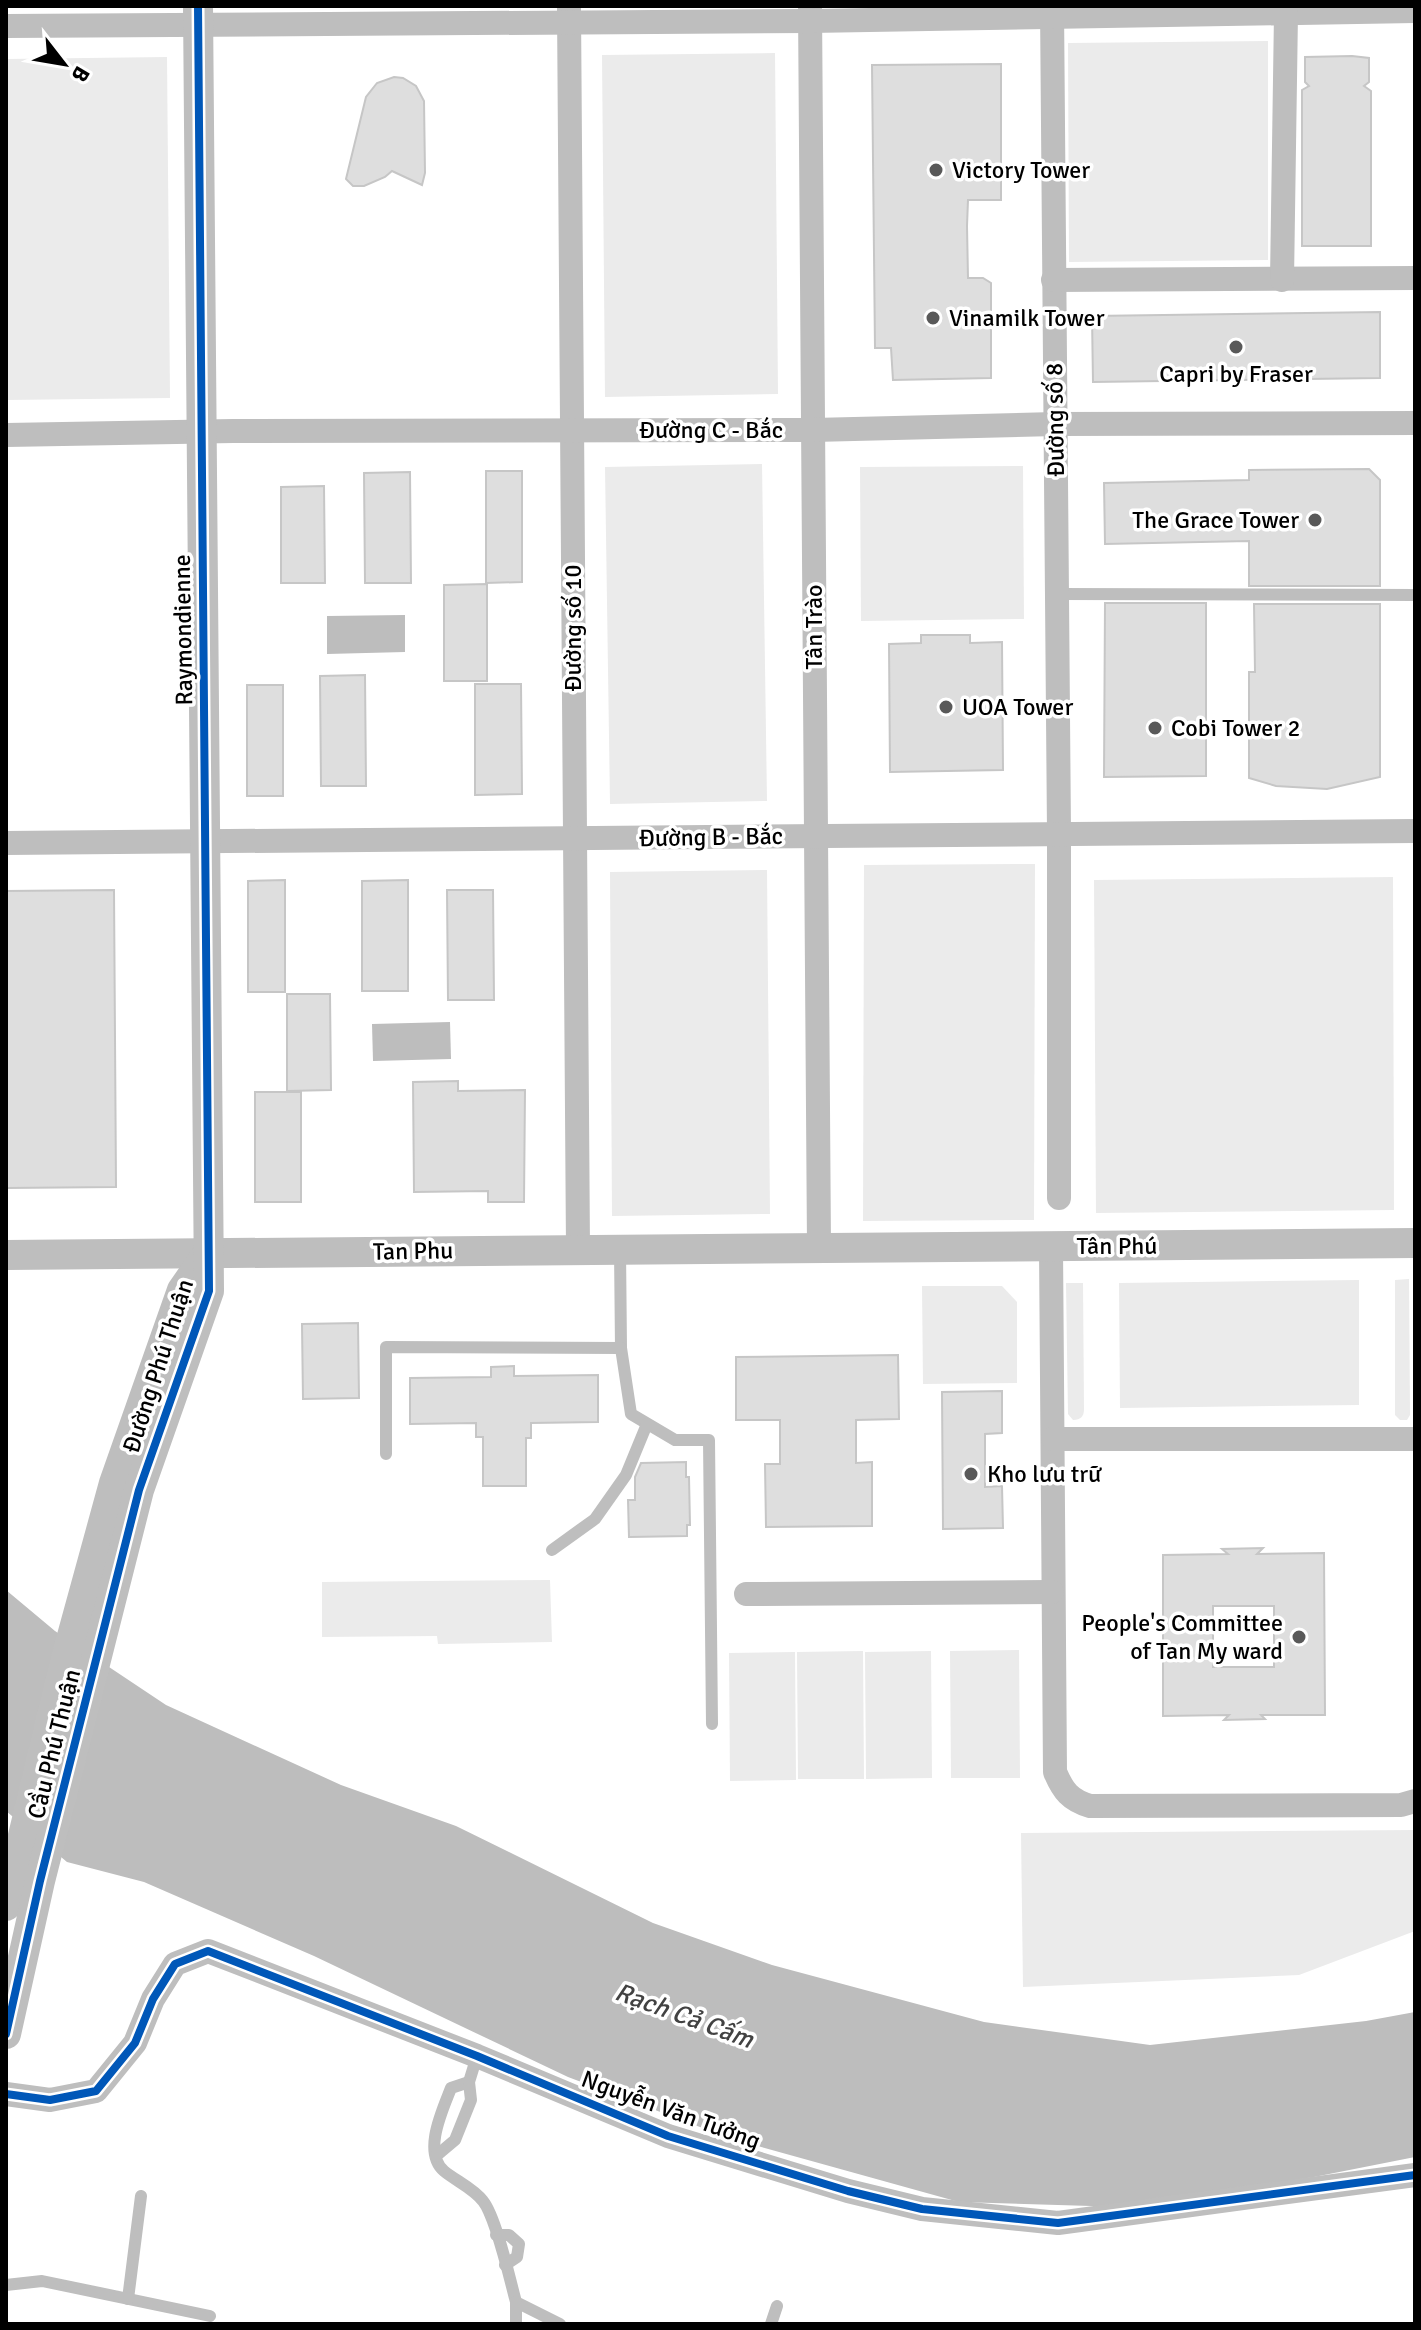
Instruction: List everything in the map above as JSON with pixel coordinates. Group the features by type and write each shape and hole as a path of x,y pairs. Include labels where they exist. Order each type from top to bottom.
{"street":[{"name":"Đường số 8","path":"1052,11 1059,1198"},
{"path":"6,26 198,15 1415,11"},
{"name":"Tân Trào","path":"810,13 819,1247"},
{"path":"1282,280 1286,13"},
{"name":"Đường số 10","path":"569,14 578,1249"},
{"name":"Raymondienne","path":"198,15 208,1253"},
{"path":"1053,280 1415,278"},
{"name":"Đường C - Bắc","path":"6,435 1415,423"},
{"name":"Đường B - Bắc","path":"6,843 1415,831"},
{"name":"Tân Phú","path":"819,1247 1415,1243"},
{"path":"1051,1246 1055,1772 1062,1789 1074,1801 1090,1806 1401,1805 1415,1801"},
{"name":"Tan Phu","path":"6,1255 819,1247"},
{"name":"Đường Phú Thuận","path":"126,1486 209,1291 208,1253"},
{"path":"1053,1439 1415,1439"},
{"name":"Cầu Phú Thuận","path":"6,1906 66,1658 126,1486"},
{"name":"Cầu Phú Thuận","path":"8,2021 126,1486"},
{"path":"746,1594 1052,1592"},
{"name":"Nguyễn Văn Tưởng","path":"6,2094 50,2100 96,2091 135,2043 153,1999 175,1964 208,1951 477,2056 668,2136 848,2191 922,2209 1058,2223 1415,2175"}],"lane":[{"path":"1057,594 1415,595"},
{"path":"620,1249 621,1348 631,1414 675,1440 709,1440 712,1724"},
{"path":"386,1454 386,1347 621,1348"},
{"path":"552,1550 595,1519 626,1475 647,1424"},
{"path":"436,2156 455,2140 471,2100 469,2082 477,2056"},
{"path":"469,2082 451,2088 434,2131 436,2156 442,2170 484,2202 516,2302 516,2324"},
{"path":"128,2299 141,2196"},
{"path":"496,2235 509,2235 519,2244 517,2257 505,2265"},
{"path":"6,2285 42,2281 210,2316"},
{"path":"516,2302 560,2324"},
{"path":"771,2324 777,2306"}],"shaded area":[{"path":"1268,41 1268,260 1069,262 1068,43"},
{"path":"775,53 778,394 605,397 602,55"},
{"path":"167,57 170,398 6,400 6,59"},
{"path":"762,464 767,801 610,804 605,467"},
{"path":"1023,466 1024,619 861,621 860,467"},
{"path":"1035,864 1034,1220 863,1221 864,865"},
{"path":"767,870 770,1214 612,1216 610,872"},
{"path":"1393,877 1394,1210 1096,1213 1094,880"},
{"path":"1409,1279 1410,1415 1407,1420 1400,1420 1395,1415 1395,1280"},
{"path":"1359,1280 1359,1405 1120,1408 1119,1283"},
{"path":"1066,1283 1083,1283 1084,1411 1083,1416 1073,1420 1068,1414"},
{"path":"922,1286 1002,1286 1017,1302 1017,1383 923,1384"},
{"path":"550,1580 552,1642 438,1644 437,1636 322,1637 322,1582"},
{"path":"1019,1650 1020,1778 951,1778 950,1651"},
{"path":"863,1651 864,1779 798,1779 797,1652"},
{"path":"931,1651 932,1778 866,1779 865,1652"},
{"path":"795,1652 796,1780 730,1781 729,1653"},
{"path":"1415,1830 1415,1931 1299,1975 1023,1987 1021,1833"}],"water":[{"path":"405,615 405,652 327,654 327,616"},
{"path":"450,1022 451,1059 373,1061 372,1024"},
{"name":"Rạch Cả Cấm","path":"6,1590 55,1631 166,1705 341,1785 456,1826 653,1923 772,1965 984,2022 1150,2045 1366,2021 1415,2012 1415,2157 1314,2177 1125,2207 959,2202 729,2138 568,2077 314,1956 144,1882 67,1862 6,1811"}],"building":[{"path":"1305,57 1369,58 1369,82 1364,86 1371,91 1371,246 1302,246 1302,90 1309,86 1305,82"},
{"path":"1001,64 1001,200 968,200 967,226 968,278 983,278 991,283 991,378 893,380 891,348 875,348 872,65"},
{"path":"394,77 403,78 416,86 424,101 425,173 422,185 392,171 364,186 353,186 346,179 366,97 377,83"},
{"name":"Capri by Fraser","path":"1380,312 1380,378 1093,382 1092,316"},
{"path":"1369,469 1380,480 1380,586 1249,586 1249,541 1105,544 1104,483 1249,480 1249,470"},
{"path":"486,471 522,471 522,582 486,583"},
{"path":"410,472 411,583 365,583 364,473"},
{"path":"324,486 325,583 281,583 281,487"},
{"path":"487,584 487,681 444,681 444,585"},
{"name":"Cobi Tower 2","path":"1105,603 1206,603 1206,776 1104,777"},
{"path":"1254,604 1380,604 1380,777 1327,789 1276,786 1249,778 1249,672 1255,672"},
{"name":"UOA Tower","path":"921,635 970,635 970,643 1002,642 1003,770 890,772 889,644 921,643"},
{"path":"365,675 366,786 321,786 320,676"},
{"path":"475,684 521,684 522,794 475,795"},
{"path":"247,685 283,685 283,796 247,796"},
{"path":"285,880 285,992 248,992 248,881"},
{"path":"408,880 408,991 362,991 362,881"},
{"path":"114,890 116,1187 6,1188 6,891"},
{"path":"447,890 493,890 494,1000 448,1000"},
{"path":"287,994 330,994 331,1090 287,1091"},
{"path":"458,1081 458,1091 525,1090 524,1202 488,1202 488,1191 414,1192 413,1082"},
{"path":"255,1092 301,1092 301,1202 255,1202"},
{"path":"358,1323 359,1398 303,1399 302,1324"},
{"path":"898,1355 899,1419 856,1420 856,1463 872,1462 872,1526 766,1527 765,1464 780,1464 780,1420 736,1420 736,1357"},
{"path":"514,1366 514,1376 598,1375 598,1422 531,1423 531,1438 526,1438 526,1486 483,1486 483,1437 476,1437 476,1423 410,1424 410,1378 491,1377 491,1367"},
{"path":"1002,1391 1002,1433 985,1434 985,1487 1002,1486 1003,1528 943,1529 942,1392"},
{"path":"686,1462 690,1525 687,1525 687,1536 629,1537 628,1500 635,1500 635,1477 641,1463"},
{"name":"People's Committee of Tan My ward","path":"1263,1548 1257,1554 1324,1553 1325,1715 1261,1715 1265,1719 1224,1720 1229,1715 1163,1716 1163,1555 1228,1554 1222,1549","holes":["1213,1606 1274,1606 1274,1667 1213,1667"]}],"cycle path":[{"path":"6,2034 40,1881 139,1490 209,1291 198,6"},
{"path":"6,2094 50,2100 96,2091 135,2043 153,1999 175,1964 208,1951 477,2056 668,2136 848,2191 922,2209 1058,2223 1415,2175"}],"place":[{"name":"Victory Tower","path":"936,170"},
{"name":"Vinamilk Tower","path":"933,318"},
{"name":"Capri by Fraser","path":"1236,347"},
{"name":"The Grace Tower","path":"1315,520"},
{"name":"UOA Tower","path":"946,707"},
{"name":"Cobi Tower 2","path":"1155,728"},
{"name":"Kho lưu trữ","path":"971,1474"},
{"name":"People's Committee of Tan My ward","path":"1299,1637"}]}
